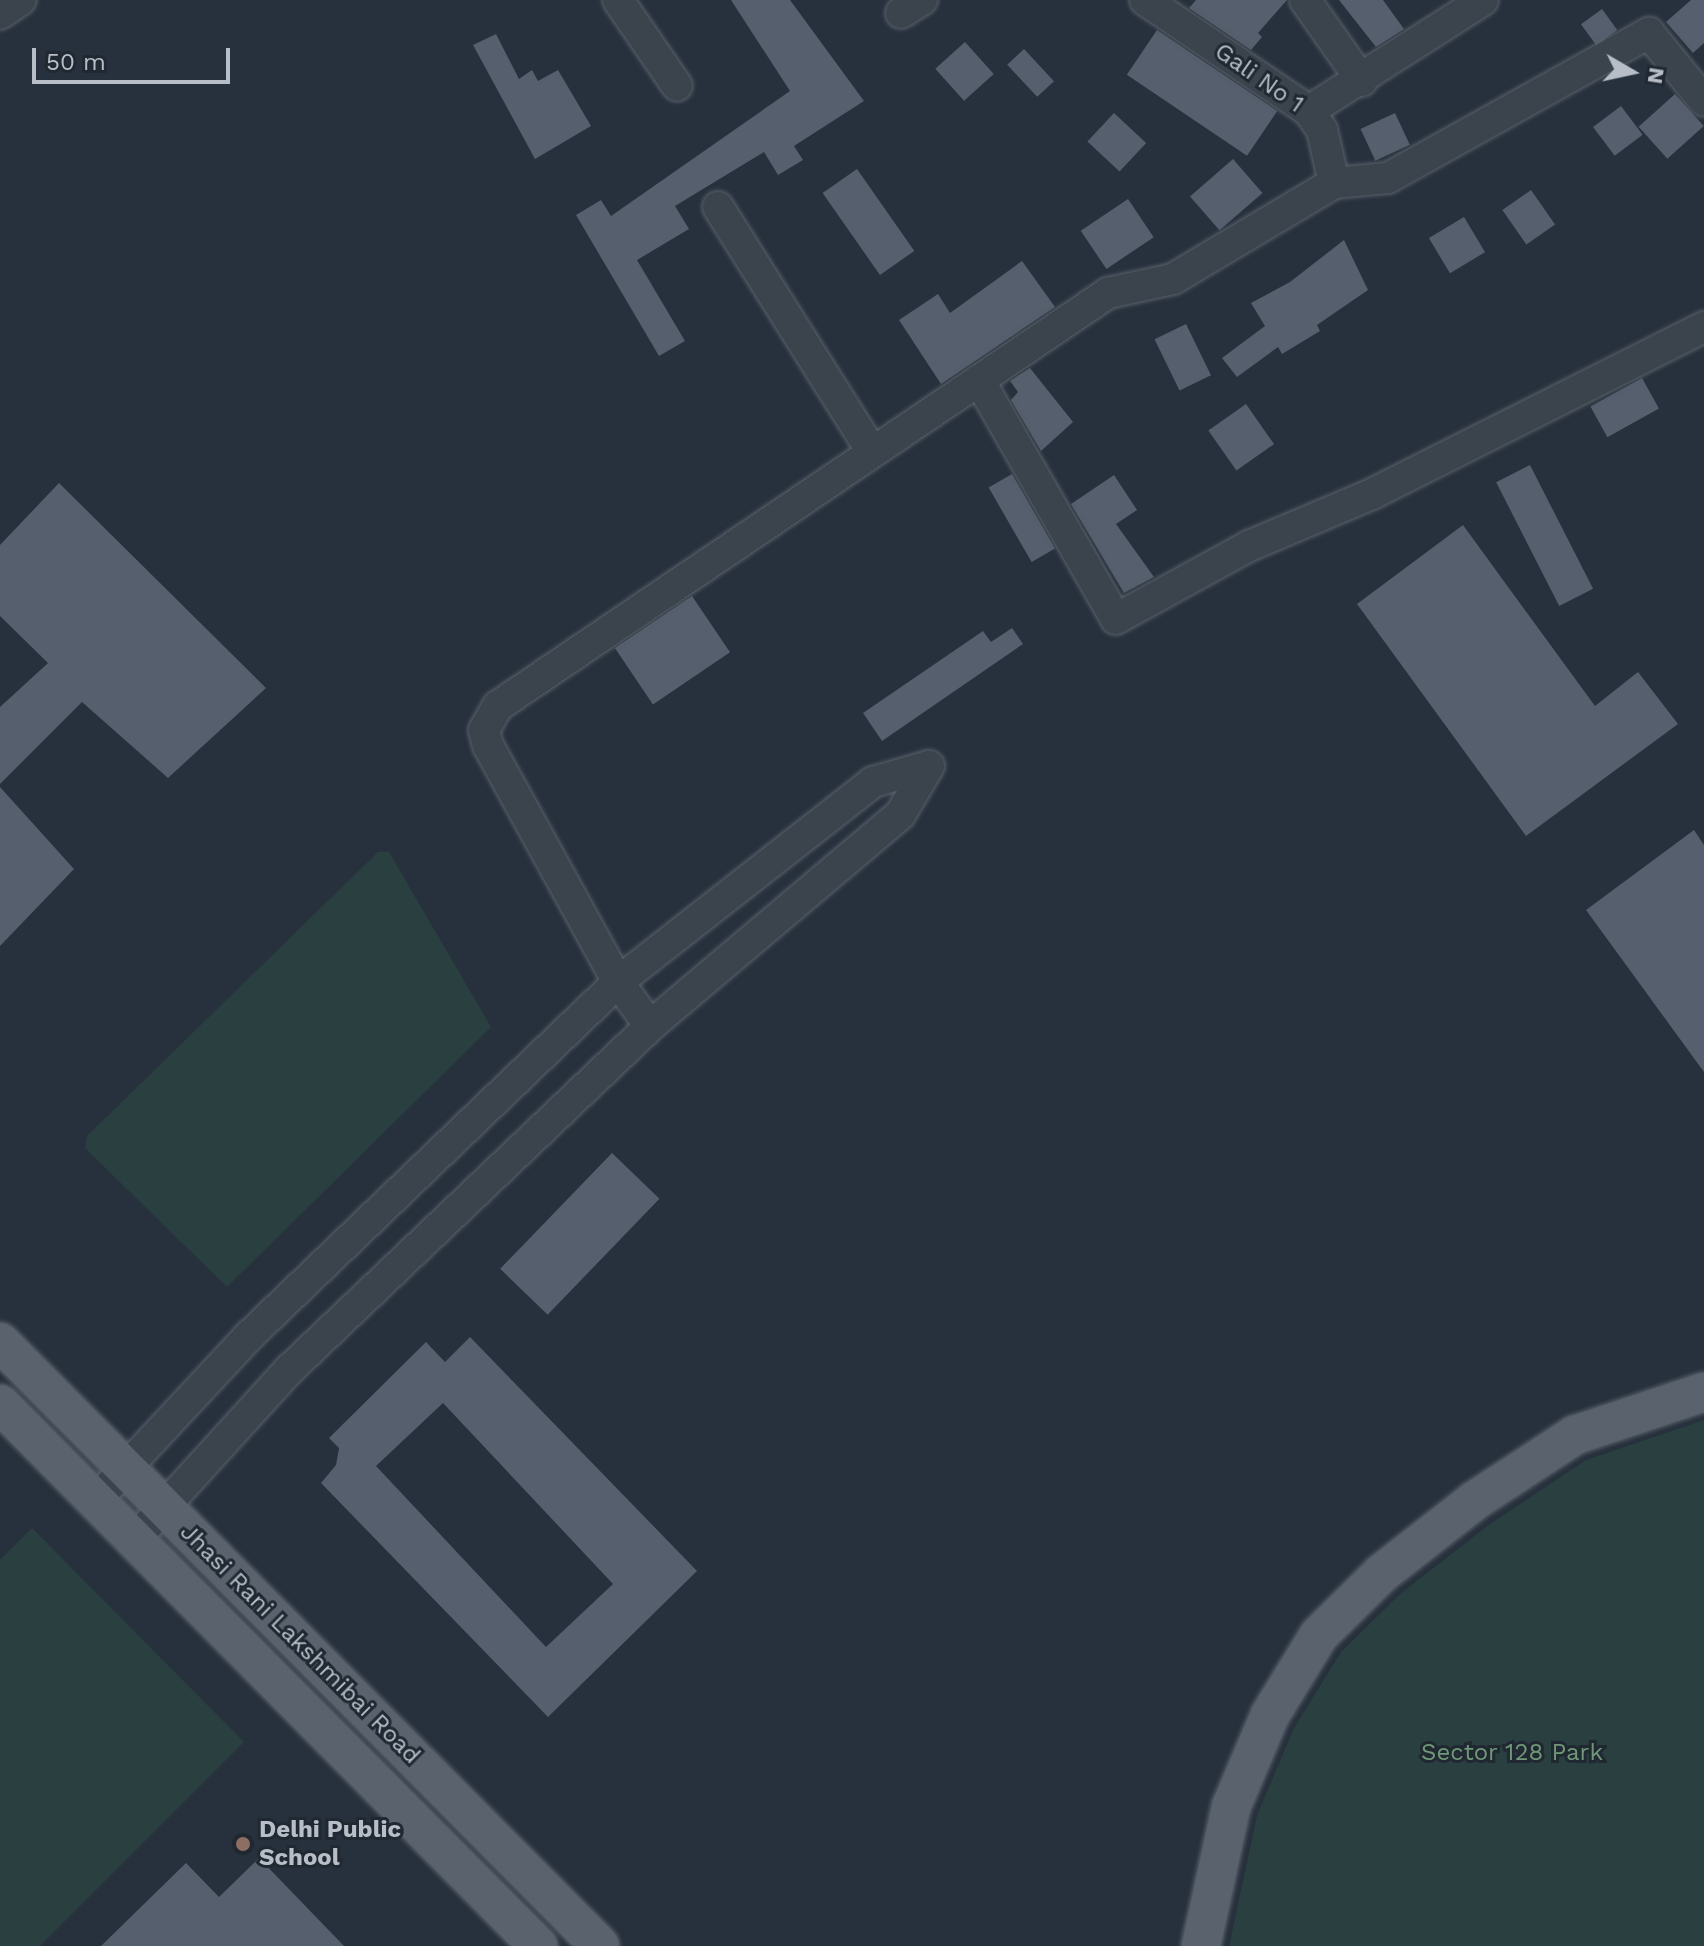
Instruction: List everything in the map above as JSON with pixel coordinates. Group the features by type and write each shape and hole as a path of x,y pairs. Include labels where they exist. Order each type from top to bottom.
{"main road":[{"name":"Jhasi Rani Lakshmibai Road","path":"0,1342 600,1946"},
{"path":"1201,1946 1231,1807 1270,1715 1319,1635 1382,1573 1428,1537 1575,1435 1704,1392"},
{"name":"Jhasi Rani Lakshmibai Road","path":"0,1404 538,1946"}],"street":[{"path":"0,14 21,0"},
{"path":"618,0 677,86"},
{"name":"Gali No 1","path":"1145,0 1309,111 1322,130 1334,183"},
{"path":"1305,0 1362,81"},
{"path":"1309,111 1362,81 1483,0"},
{"path":"650,1026 618,982 488,746 484,730 488,717 1108,293 1173,279 1334,183 1388,178 1649,33 1704,101"},
{"path":"718,207 872,452"},
{"path":"979,380 1116,619 1249,546 1372,494 1704,327"},
{"path":"96,1500 248,1337 618,982 873,782 929,766 910,805 890,825 650,1026 289,1370 135,1539"}],"green space":[{"path":"378,852 389,852 491,1027 227,1287 85,1148 87,1136"},
{"name":"Sector 128 Park","path":"1704,1420 1704,1946 1229,1946 1257,1815 1294,1728 1341,1652 1400,1594 1490,1524 1586,1460"},
{"path":"32,1528 244,1742 40,1946 0,1946 0,1560"}],"building":[{"path":"731,0 790,0 864,101 794,146 803,160 778,175 764,152 675,206 689,229 637,260 685,341 659,356 576,215 601,200 611,216 790,91"},
{"path":"1196,0 1287,0 1258,33 1262,37 1251,50 1189,8"},
{"path":"1339,0 1383,0 1404,29 1376,47"},
{"path":"1691,0 1704,0 1704,43 1693,53 1666,22"},
{"path":"1602,9 1617,30 1596,45 1581,24"},
{"path":"1157,30 1277,111 1247,156 1127,75"},
{"path":"496,34 519,79 532,70 538,81 558,70 591,126 535,159 473,45"},
{"path":"965,42 994,74 964,101 935,69"},
{"path":"1024,49 1054,81 1037,97 1007,65"},
{"path":"1675,94 1704,126 1667,159 1639,127"},
{"path":"1621,106 1643,135 1615,156 1593,127"},
{"path":"1114,113 1146,143 1120,172 1087,142"},
{"path":"1395,113 1410,145 1375,161 1361,129"},
{"path":"1233,159 1263,193 1220,230 1190,196"},
{"path":"857,169 914,251 880,275 823,193"},
{"path":"1531,190 1555,224 1526,244 1502,210"},
{"path":"1128,199 1154,237 1106,269 1081,231"},
{"path":"1464,217 1485,252 1450,273 1429,238"},
{"path":"1344,240 1368,290 1317,325 1320,331 1282,354 1278,347 1237,377 1222,358 1265,326 1251,303 1290,282"},
{"path":"1022,261 1055,307 941,384 899,320 938,294 950,313"},
{"path":"1186,324 1211,375 1180,391 1155,339"},
{"path":"1030,368 1073,422 1041,451 1011,400 1018,392 1010,381"},
{"path":"1642,378 1659,409 1607,437 1590,407"},
{"path":"1246,404 1274,444 1236,471 1208,430"},
{"path":"1530,465 1593,589 1559,606 1496,482"},
{"path":"1012,474 1055,548 1032,562 989,488"},
{"path":"1114,475 1137,510 1116,524 1154,577 1124,593 1071,504"},
{"path":"59,483 266,688 168,778 82,702 0,784 0,707 48,663 0,616 0,545"},
{"path":"1463,525 1595,706 1638,672 1678,724 1526,836 1357,604"},
{"path":"692,596 730,652 653,704 615,648"},
{"path":"1012,628 1023,644 882,741 863,713 983,631 991,642"},
{"path":"0,787 74,869 0,946"},
{"path":"1694,830 1704,845 1704,1072 1586,910"},
{"path":"612,1153 659,1199 548,1315 500,1269"},
{"path":"470,1337 697,1571 548,1717 321,1483 336,1465 339,1448 329,1438 426,1342 445,1362","holes":["443,1403 613,1584 546,1647 376,1466"]},
{"path":"259,1858 344,1946 101,1946 186,1863 219,1897"}],"place":[{"name":"Delhi Public School","path":"243,1844"}]}
